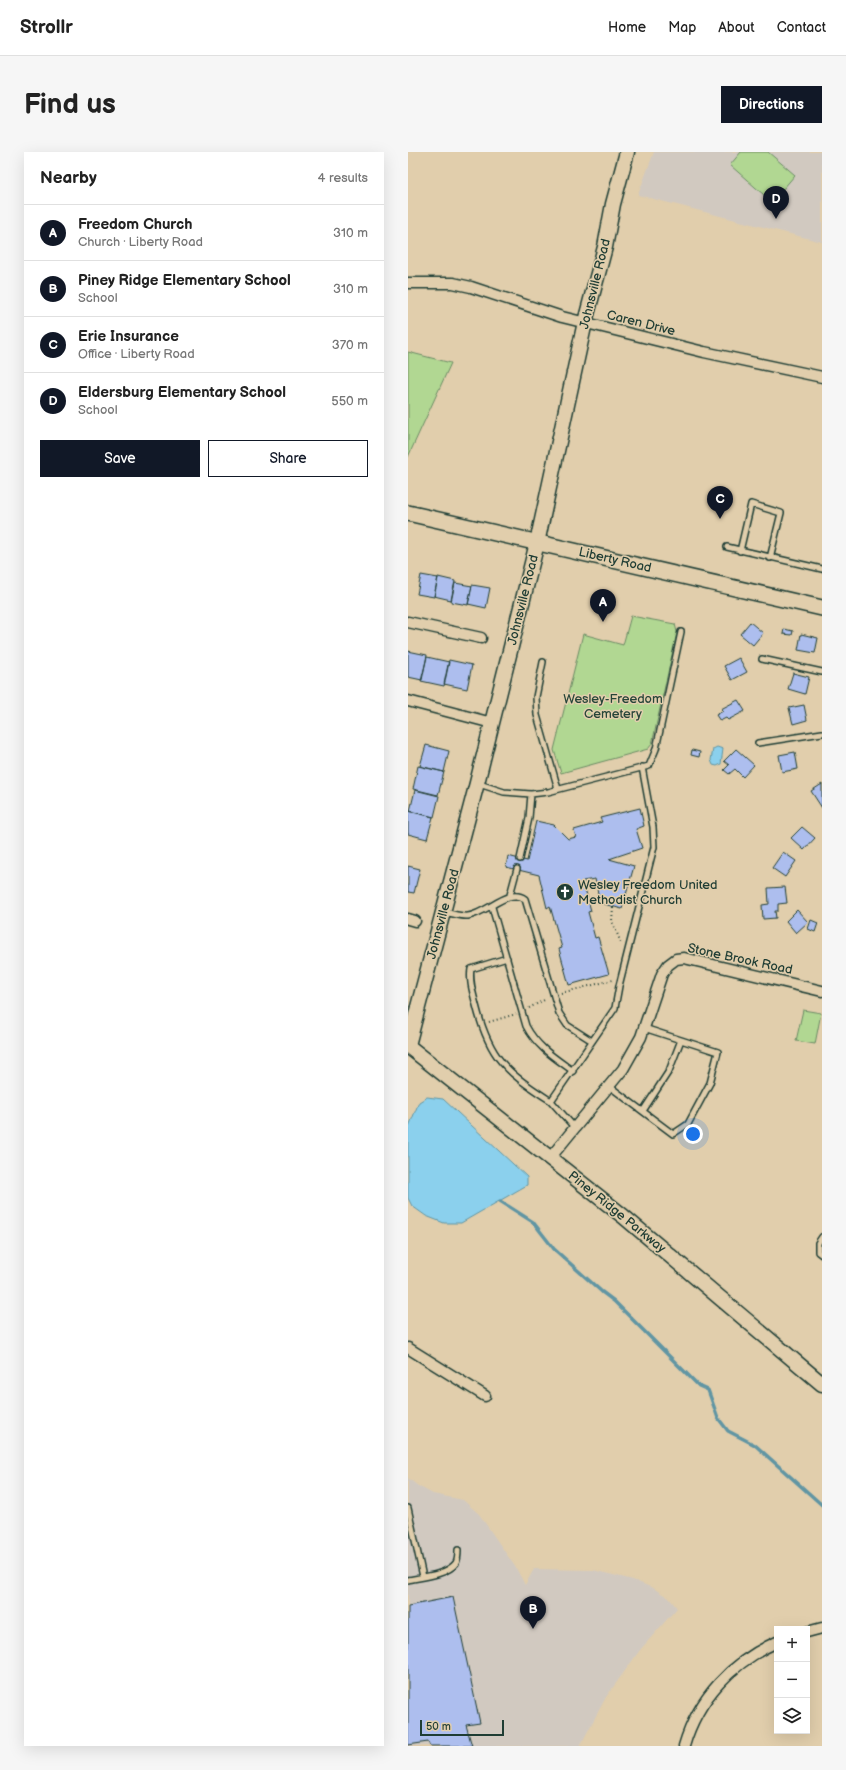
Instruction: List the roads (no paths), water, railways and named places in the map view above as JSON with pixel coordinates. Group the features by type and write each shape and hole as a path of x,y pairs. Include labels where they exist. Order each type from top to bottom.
{"main road":[{"name":"Liberty Road","path":"409,512 537,543 822,608"}],"street":[{"name":"Johnsville Road","path":"408,1046 477,783 537,543 585,322 627,152"},
{"name":"Caren Drive","path":"408,283 453,283 471,287 562,317 704,352 822,377"},
{"path":"408,622 481,638"},
{"path":"408,701 492,723"},
{"name":"Stone Brook Road","path":"550,1158 623,1069 641,1037 662,974 668,965 676,959 697,960 822,991"},
{"name":"Piney Ridge Parkway","path":"408,1046 624,1216 822,1384"},
{"path":"408,1348 485,1396"},
{"path":"810,1631 822,1628"},
{"path":"684,1746 700,1709 719,1682 745,1659 774,1644"}],"lane":[{"path":"740,551 751,504 781,512 770,558"},
{"path":"727,547 822,569"},
{"path":"477,783 504,792 531,794 558,789 649,766 656,749 680,632"},
{"path":"762,659 822,672"},
{"path":"543,662 536,697 537,715 558,789"},
{"path":"758,743 822,734"},
{"path":"551,1101 573,1071 617,1003 619,986 654,846 653,827 642,767"},
{"path":"520,859 529,818 531,794"},
{"path":"510,895 517,870"},
{"path":"443,912 467,916 477,914 492,907 510,895 519,895 525,899 559,1013 567,1024 592,1041"},
{"path":"492,907 522,1011 532,1037 543,1049 573,1071"},
{"path":"506,958 471,968 470,978 481,1025 487,1042 497,1059 528,1086 551,1101 574,1128"},
{"path":"609,1086 673,1134 688,1124 710,1083 718,1052 644,1028"},
{"path":"643,1111 669,1071 681,1040"},
{"path":"822,1238 818,1243 818,1252 822,1255"},
{"path":"408,1508 423,1577"},
{"path":"408,1580 423,1577 452,1566 457,1562 458,1550"}],"water":[{"path":"717,747 723,749 721,764 717,766 713,765 711,760 713,749"},
{"path":"427,1097 443,1099 527,1177 527,1185 461,1223 444,1223 426,1216 412,1206 408,1198 408,1129 419,1102"}],"waterway":[{"path":"500,1201 533,1222 554,1249 614,1301 699,1386 708,1390 718,1418 728,1431 755,1445 822,1505"}],"place":[{"name":"Eldersburg Elementary School","path":"776,219"},
{"name":"Erie Insurance","path":"720,519"},
{"name":"Freedom Church","path":"603,622"},
{"name":"Wesley Freedom United Methodist Church","path":"565,892"},
{"name":"Piney Ridge Elementary School","path":"533,1629"}],"park label":[{"name":"Wesley-Freedom Cemetery","path":"613,706"}]}
